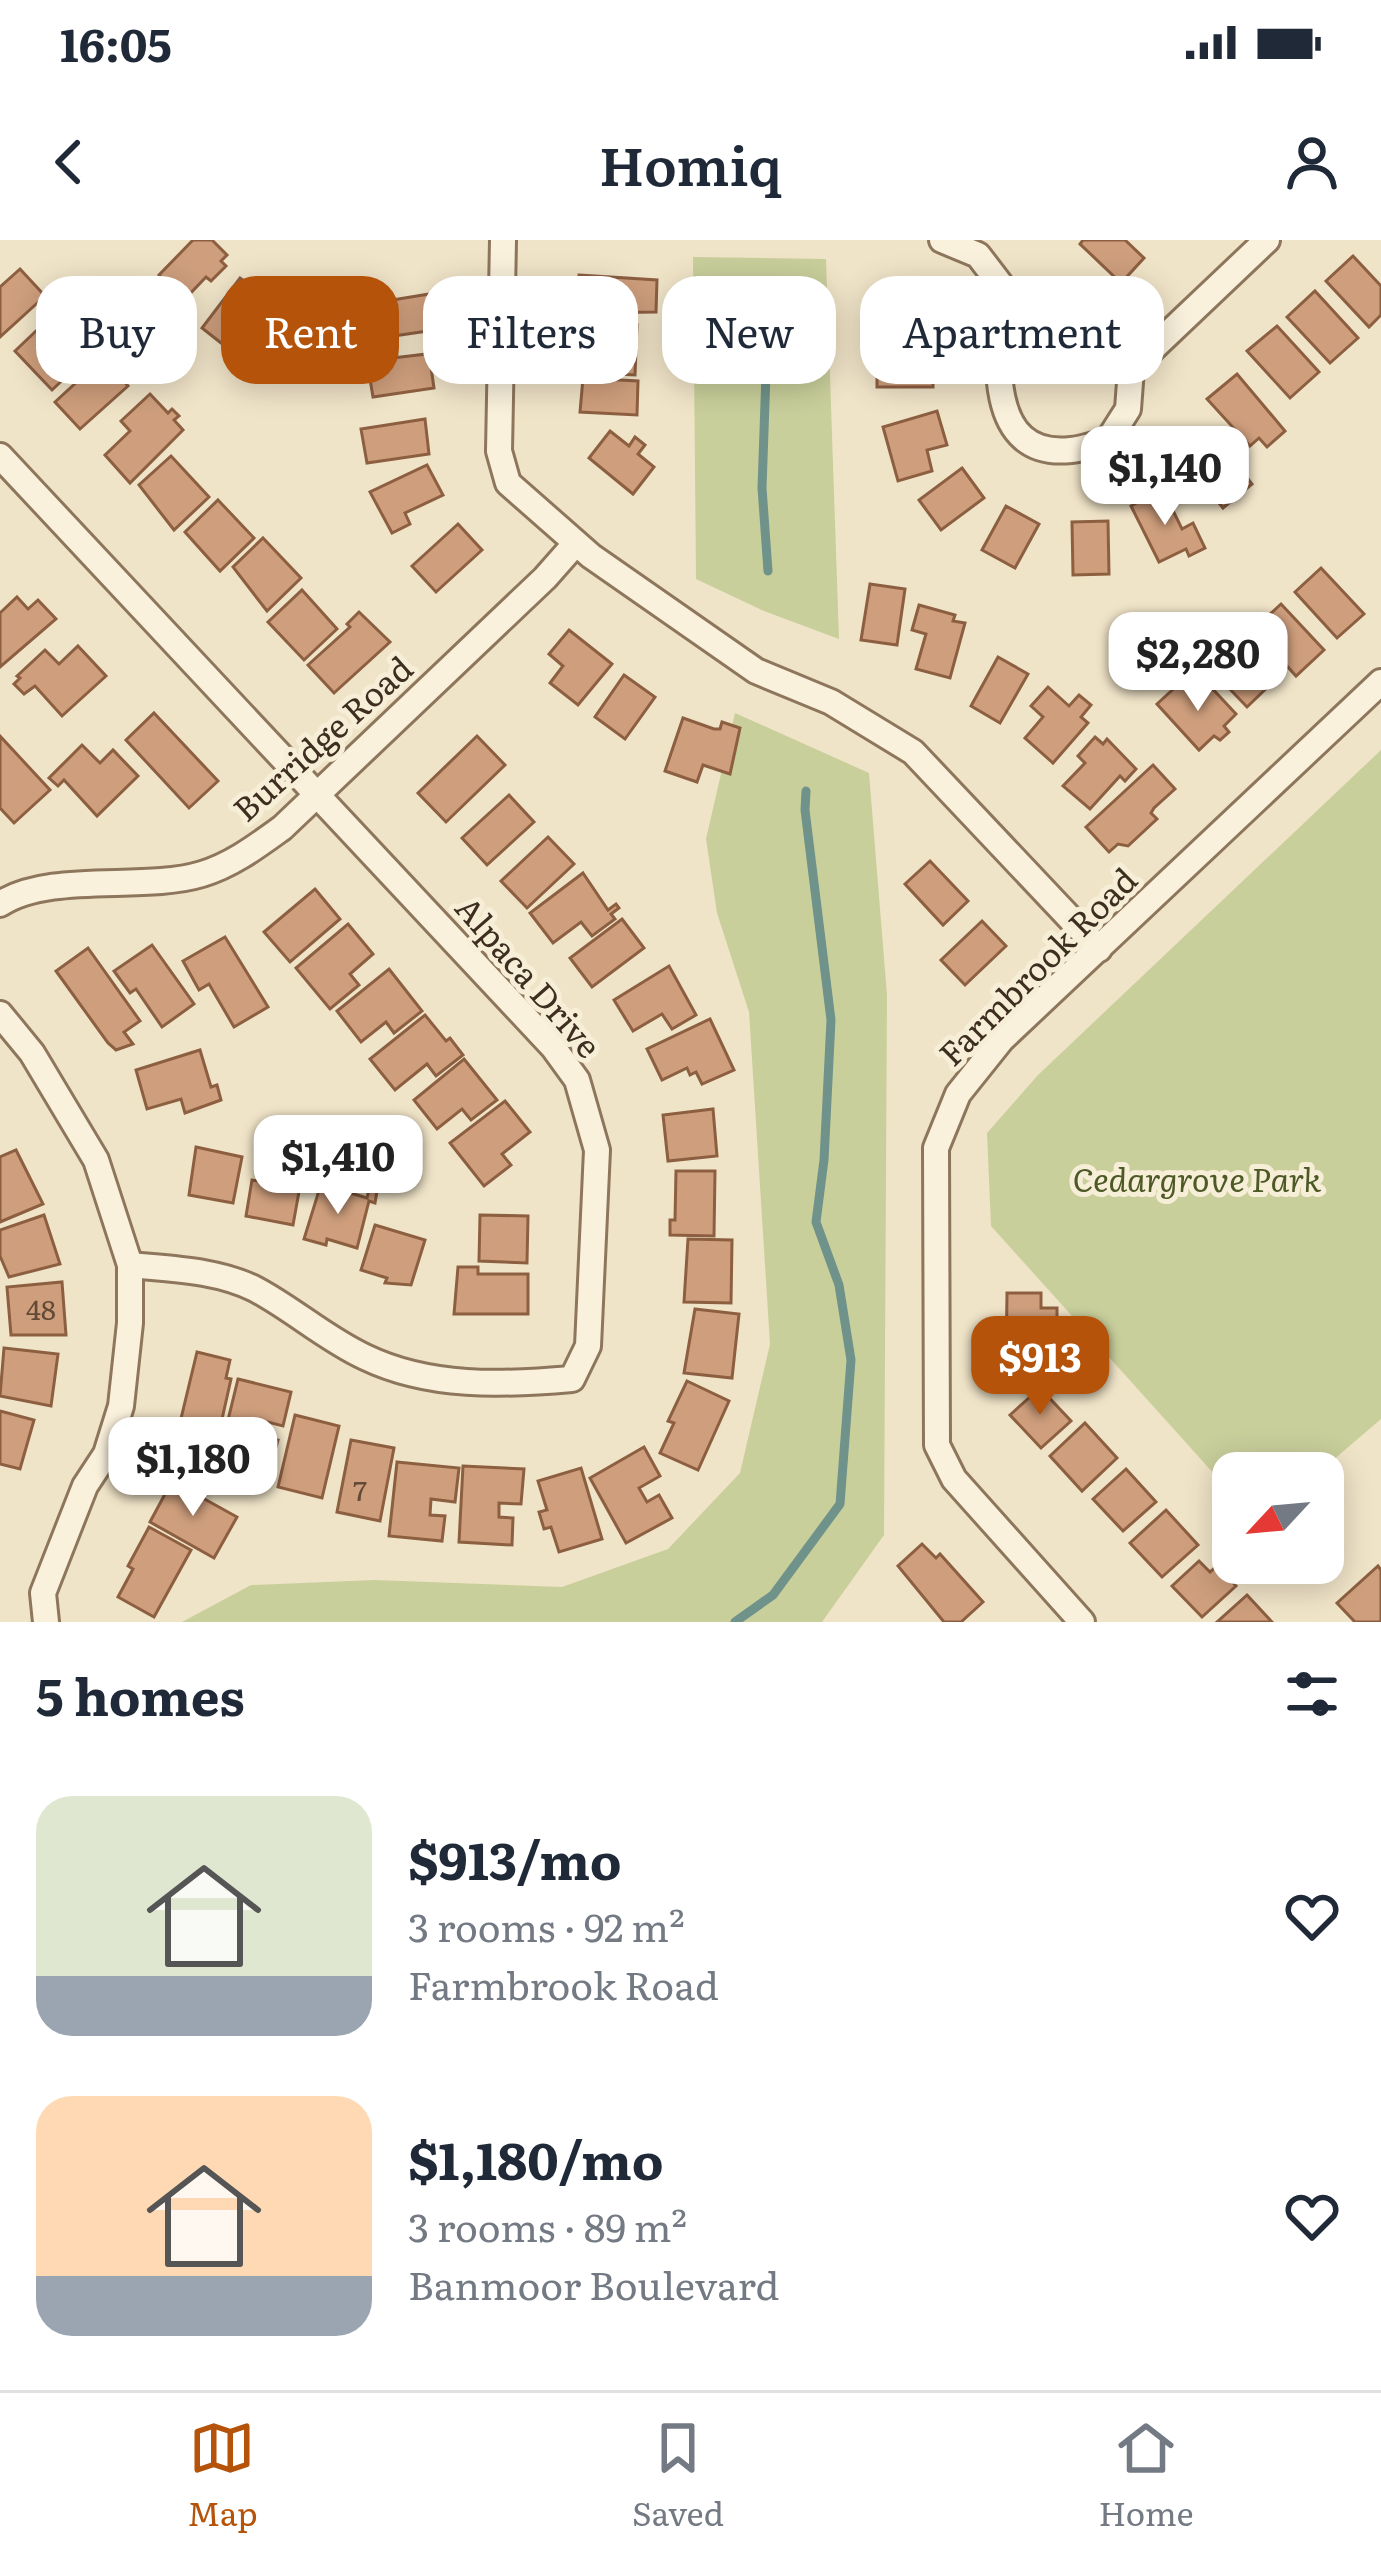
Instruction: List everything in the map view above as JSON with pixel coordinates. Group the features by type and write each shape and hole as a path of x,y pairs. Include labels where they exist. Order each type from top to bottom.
{"street":[{"path":"503,240 499,452 508,483 574,544 756,671 831,702 913,752 1100,949"},
{"path":"942,240 978,255 994,276"},
{"path":"1164,338 1267,240"},
{"path":"1000,384 1006,417 1035,445 1067,451 1107,442 1128,409 1130,384"},
{"name":"Alpaca Drive","path":"0,456 553,1047 578,1080 597,1150 588,1346 572,1379 507,1385 426,1377 365,1357 251,1287 182,1268 130,1265"},
{"name":"Burridge Road","path":"0,904 11,897 80,884 200,875 235,861 317,794 545,578 574,544"},
{"name":"Farmbrook Road","path":"1069,1618 954,1479 937,1445 936,1148 958,1094 978,1065 1381,682"},
{"path":"0,1014 32,1053 96,1160 130,1265 130,1323 121,1406 106,1454 85,1486 43,1593 46,1622"}],"green space":[{"path":"693,257 826,259 827,276 693,276"},
{"path":"694,384 830,384 839,639 696,579"},
{"path":"735,713 869,773 887,995 884,1535 822,1622 182,1622 251,1585 374,1580 562,1587 668,1549 740,1473 770,1344 749,1012 717,913 706,839"},
{"name":"Cedargrove Park","path":"1381,750 1381,1419 1342,1452 1212,1452 1212,1472 991,1226 987,1133 1038,1075"}],"building":[{"path":"193,240 212,240 227,255 221,261 226,266 211,281 206,277 197,286 197,276 159,275"},
{"path":"1083,240 1125,240 1144,258 1127,276 1114,276 1080,244"},
{"path":"1353,256 1381,286 1381,315 1369,327 1326,281"},
{"path":"20,269 36,286 36,304 0,337 0,287"},
{"path":"638,279 657,280 656,312 638,312"},
{"path":"1315,291 1358,338 1330,363 1287,317"},
{"path":"423,295 423,332 399,335 399,299"},
{"path":"221,303 221,343 202,328"},
{"path":"1277,326 1319,372 1290,398 1247,351"},
{"path":"36,331 36,373 15,351"},
{"path":"423,354 423,384 434,388 373,397 371,384 399,384 399,357"},
{"path":"1237,374 1285,431 1267,447 1259,438 1250,446 1207,399"},
{"path":"75,384 128,386 80,429 55,402"},
{"path":"582,384 638,384 637,415 580,412"},
{"path":"877,384 933,384 933,387"},
{"path":"150,394 168,413 172,409 179,416 174,420 183,430 130,483 105,455 130,431 121,421"},
{"path":"937,411 947,445 927,450 932,471 898,481 883,427"},
{"path":"425,419 429,454 367,463 361,429"},
{"path":"610,431 629,446 635,437 645,445 638,454 654,467 633,494 589,458"},
{"path":"1214,436 1252,484 1223,508 1182,457"},
{"path":"171,456 209,497 174,530 139,485"},
{"path":"427,465 443,495 405,513 410,524 392,533 370,492"},
{"path":"962,468 984,498 941,530 919,500"},
{"path":"1162,488 1182,529 1193,523 1205,548 1189,556 1186,549 1159,562 1131,506"},
{"path":"218,500 254,538 220,571 185,532"},
{"path":"1006,506 1039,524 1015,568 982,550"},
{"path":"1108,521 1109,574 1073,575 1072,522"},
{"path":"458,524 482,550 436,592 412,566"},
{"path":"263,538 301,578 267,611 233,567"},
{"path":"1321,568 1364,614 1337,638 1295,592"},
{"path":"870,584 905,589 897,645 861,640"},
{"path":"302,590 337,629 304,660 268,622"},
{"path":"17,597 28,609 38,600 56,619 0,667 0,613"},
{"path":"1281,604 1324,650 1296,676 1254,629"},
{"path":"919,605 955,615 953,621 965,623 950,678 916,669 926,634 912,630"},
{"path":"359,612 390,642 334,693 308,665 350,627 347,624"},
{"path":"569,630 612,664 578,705 550,683 563,666 549,654"},
{"path":"1231,635 1274,681 1247,707 1203,661"},
{"path":"78,646 106,676 62,716 35,686 24,694 14,684 45,650 59,664"},
{"path":"998,657 1028,674 1000,723 971,706"},
{"path":"624,675 655,697 625,739 595,717"},
{"path":"1182,681 1197,696 1209,685 1236,714 1224,726 1229,732 1220,740 1214,736 1199,750 1157,704"},
{"path":"1048,687 1069,706 1079,695 1091,705 1081,717 1088,723 1053,763 1025,738 1043,717 1031,706"},
{"path":"154,713 218,781 189,808 126,740"},
{"path":"683,718 714,729 720,729 722,722 740,728 730,774 703,765 697,782 665,771"},
{"path":"0,736 50,790 14,823 0,808"},
{"path":"477,736 505,765 446,822 418,793"},
{"path":"1095,737 1103,744 1107,739 1136,769 1125,781 1120,776 1090,809 1063,786 1085,763 1078,756"},
{"path":"82,745 100,763 113,750 138,776 97,816 64,780 58,786 49,778"},
{"path":"1153,765 1175,789 1151,813 1157,819 1128,846 1118,844 1109,852 1086,827"},
{"path":"509,795 534,822 487,865 462,838"},
{"path":"548,837 574,864 527,908 501,881"},
{"path":"930,861 968,901 943,925 905,884"},
{"path":"583,873 608,910 616,904 619,908 611,914 615,919 592,936 581,922 553,943 530,913"},
{"path":"315,889 340,919 290,962 264,932"},
{"path":"622,919 644,948 592,987 570,958"},
{"path":"982,921 1006,946 965,985 941,960"},
{"path":"348,924 373,954 350,974 359,985 330,1009 296,968"},
{"path":"225,937 268,1007 234,1027 209,984 199,990 183,961"},
{"path":"152,945 194,1004 162,1027 136,989 130,993 114,971"},
{"path":"88,948 140,1021 124,1032 133,1044 116,1050 108,1043 56,971"},
{"path":"669,966 696,1015 672,1029 662,1014 633,1031 614,1000"},
{"path":"389,969 422,1011 394,1033 386,1022 361,1042 337,1011"},
{"path":"425,1015 463,1055 436,1076 427,1064 395,1090 370,1059"},
{"path":"710,1019 734,1070 702,1084 696,1072 690,1075 687,1068 662,1080 647,1049"},
{"path":"200,1050 211,1087 217,1085 221,1100 185,1113 181,1099 147,1109 136,1070"},
{"path":"464,1059 497,1100 471,1120 462,1109 437,1129 414,1100"},
{"path":"505,1101 530,1132 502,1154 511,1165 484,1186 450,1143"},
{"path":"713,1109 717,1156 668,1161 663,1115"},
{"path":"272,1140 307,1147 293,1225 246,1216 252,1180 264,1182"},
{"path":"196,1147 242,1157 233,1203 189,1195"},
{"path":"16,1150 43,1204 0,1222 0,1157"},
{"path":"676,1171 715,1171 714,1236 670,1235"},
{"path":"321,1184 367,1198 369,1189 377,1191 375,1203 369,1201 357,1248 327,1239 326,1245 304,1239"},
{"path":"44,1215 60,1264 9,1277 0,1256 0,1230"},
{"path":"480,1215 528,1216 527,1263 479,1261"},
{"path":"375,1225 425,1240 411,1285 385,1283 387,1278 361,1270"},
{"path":"688,1239 732,1240 731,1303 684,1302"},
{"path":"458,1267 478,1267 478,1274 528,1274 528,1314 454,1314"},
{"path":"62,1282 66,1335 11,1335 7,1287"},
{"path":"1007,1293 1041,1293 1041,1308 1057,1308 1057,1321 1065,1320 1065,1339 1057,1339 1056,1367 1006,1366"},
{"path":"695,1309 739,1314 732,1378 684,1373"},
{"path":"4,1348 58,1354 51,1406 0,1396"},
{"path":"197,1352 230,1360 226,1378 231,1379 218,1437 179,1427"},
{"path":"238,1379 291,1392 283,1426 268,1422 265,1437 278,1440 271,1465 220,1453"},
{"path":"687,1381 729,1401 698,1470 660,1453 674,1423 668,1421"},
{"path":"1040,1388 1071,1421 1041,1448 1010,1415"},
{"path":"0,1411 34,1420 20,1469 0,1464"},
{"path":"295,1415 339,1426 322,1498 278,1487"},
{"path":"1085,1423 1117,1458 1082,1491 1050,1456"},
{"path":"351,1440 394,1448 380,1521 337,1512"},
{"path":"644,1447 660,1476 639,1488 647,1502 659,1495 672,1518 626,1543 590,1478"},
{"path":"397,1462 459,1468 455,1502 431,1499 430,1515 445,1516 442,1541 389,1536"},
{"path":"463,1466 524,1469 521,1504 499,1503 499,1517 513,1518 512,1545 459,1542"},
{"path":"581,1468 602,1539 559,1552 551,1527 544,1529 539,1512 547,1510 538,1481"},
{"path":"1126,1469 1156,1502 1123,1531 1093,1499"},
{"path":"172,1481 237,1517 214,1558 150,1522"},
{"path":"1166,1510 1198,1545 1162,1577 1130,1543"},
{"path":"149,1527 191,1550 154,1617 118,1597"},
{"path":"922,1544 936,1558 940,1554 983,1602 961,1622 944,1622 898,1566"},
{"path":"1199,1561 1212,1570 1212,1584 1236,1586 1202,1617 1172,1586"},
{"path":"1378,1566 1381,1622 1355,1622 1337,1603"},
{"path":"1247,1595 1272,1622 1217,1622"}],"waterway":[{"path":"766,384 762,488 768,571"},
{"path":"735,1622 773,1595 840,1504 851,1360 839,1285 816,1222 831,1020 806,791"}]}
